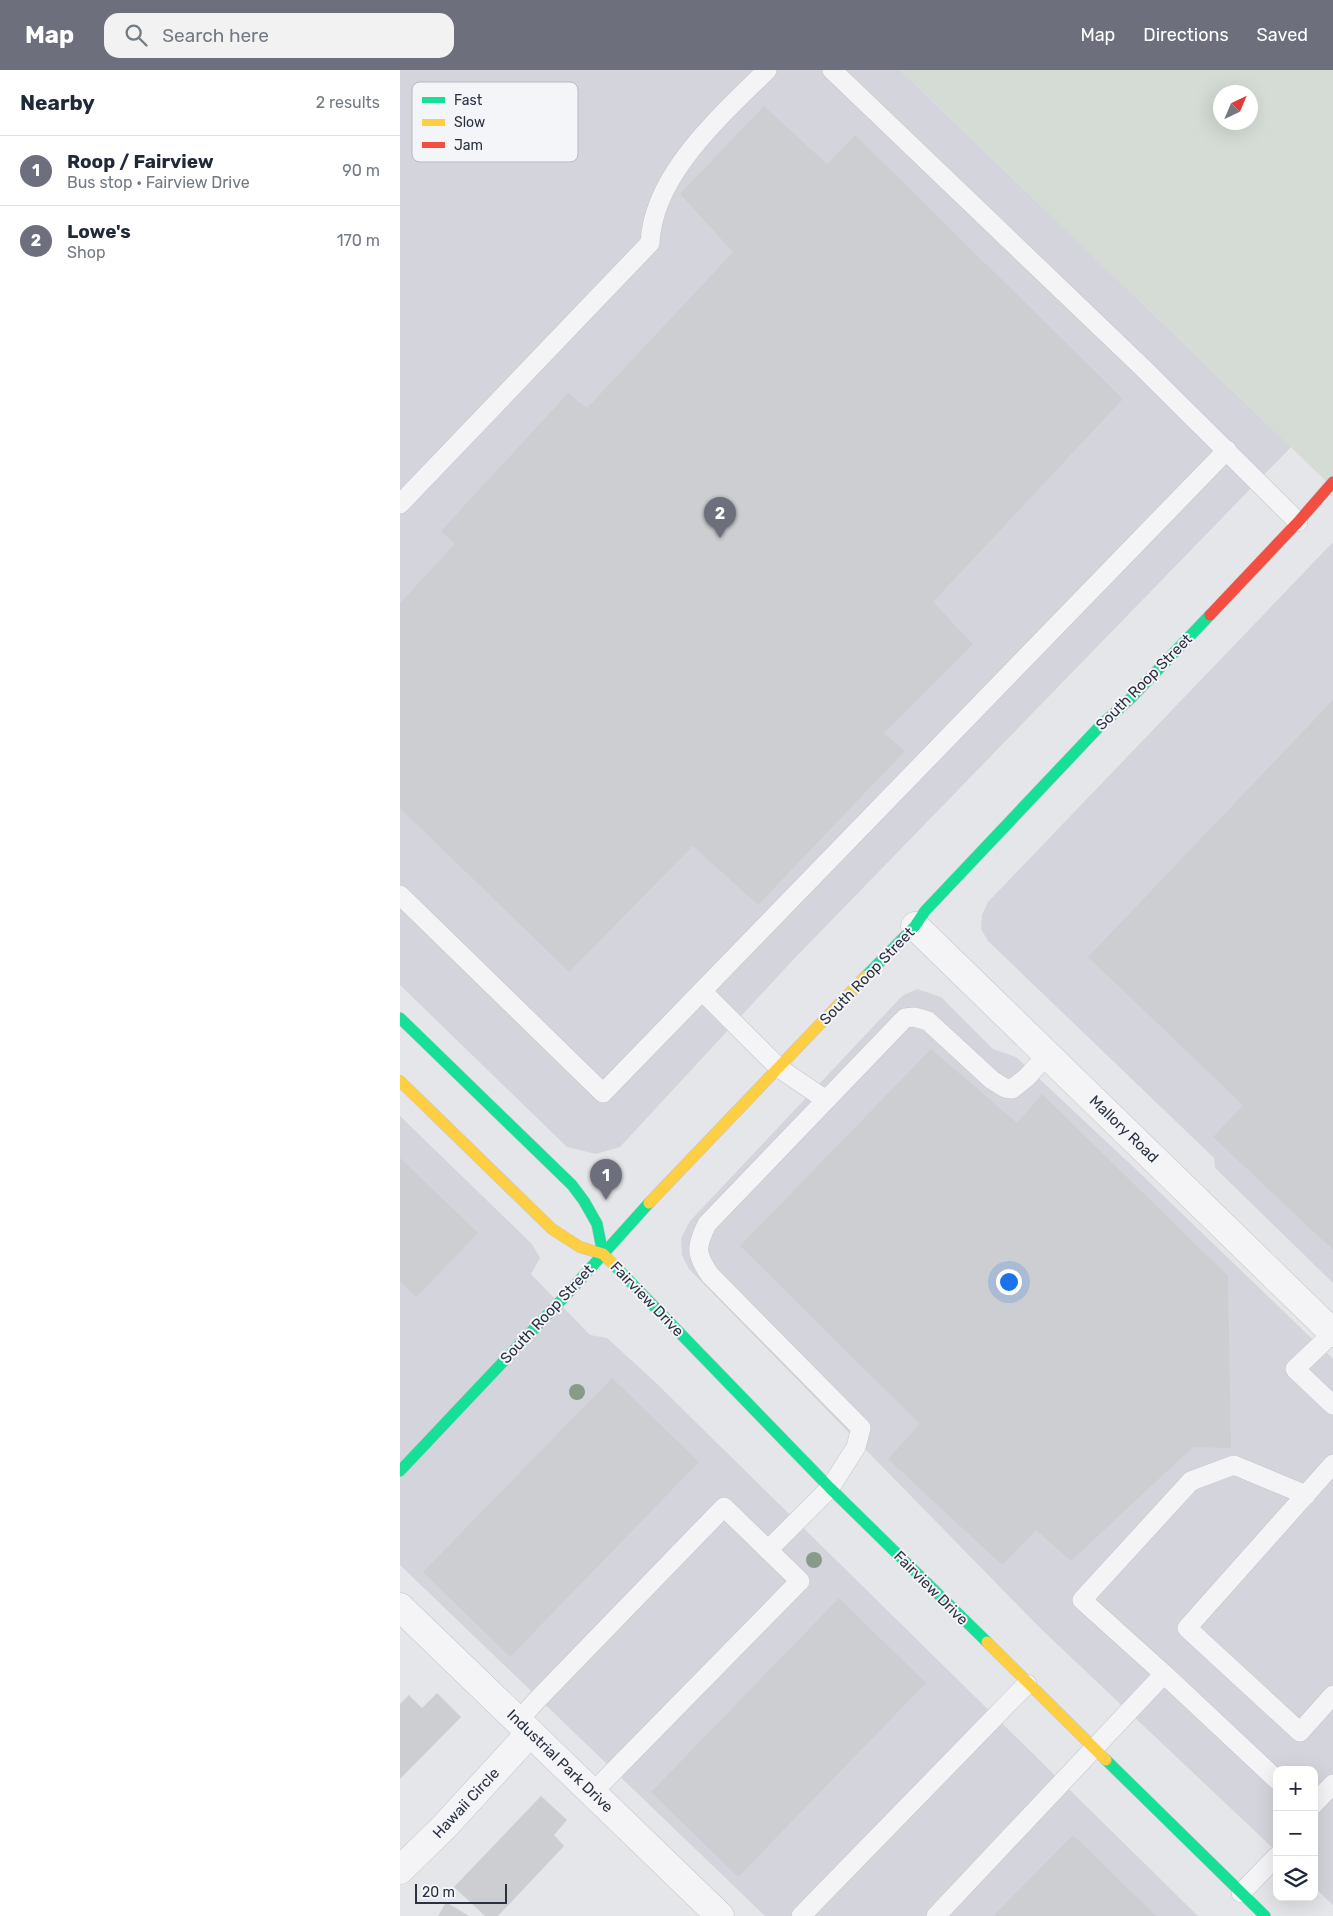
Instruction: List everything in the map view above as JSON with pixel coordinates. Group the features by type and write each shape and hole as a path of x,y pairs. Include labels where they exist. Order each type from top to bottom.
{"main road":[{"name":"South Roop Street","path":"400,1471 654,1197 915,926 925,911 1100,726 1131,698 1298,522 1333,482"},
{"name":"Fairview Drive","path":"400,1018 572,1185 597,1224 603,1254"},
{"name":"Fairview Drive","path":"400,1081 552,1229 580,1247 603,1254 830,1488 1027,1684 1265,1916"}],"street":[{"name":"Mallory Road","path":"915,926 1333,1333"},
{"name":"Industrial Park Drive","path":"400,1607 720,1916"},
{"name":"Hawaii Circle","path":"400,1870 445,1826 524,1727"}],"lane":[{"path":"400,504 650,243 651,228 660,200 682,162 698,141 767,70"},
{"path":"832,70 1227,450 1298,522"},
{"path":"400,895 603,1094 1227,450"},
{"path":"702,992 779,1068 826,1100"},
{"path":"768,1550 830,1488 856,1447 861,1428 710,1275 701,1262 698,1248 707,1224 905,1018 914,1017 928,1022 992,1080 1005,1088 1012,1089 1027,1077 1048,1055"},
{"path":"1333,1333 1295,1369 1333,1405"},
{"path":"1333,1464 1186,1628 1300,1732 1333,1696"},
{"path":"1273,1776 1082,1600 1190,1481 1234,1465 1306,1495"},
{"path":"524,1727 537,1700 724,1507 800,1581 593,1792"},
{"path":"936,1916 1164,1674"},
{"path":"801,1916 1027,1684"},
{"path":"1318,1800 1333,1784"},
{"path":"1241,1893 1273,1860"}],"shaded area":[{"path":"400,70 900,70 1291,447 793,960 620,1147 596,1154 567,1147 400,985"},
{"path":"900,70 1333,70 1333,482 1330,485"},
{"path":"1333,542 1333,1283 1215,1168 1214,1158 988,941 981,929 982,915 988,902"},
{"path":"917,989 941,997 993,1049 1016,1057 1333,1359 1333,1905 1318,1891 1318,1766 1273,1766 1273,1848 1041,1629 689,1269 682,1255 681,1238 690,1221 902,996"},
{"path":"400,1116 532,1244 540,1258 531,1274 590,1335 607,1338 653,1380 1198,1916 765,1916 400,1565"}],"building":[{"path":"764,106 827,164 855,135 1123,399 933,602 973,644 884,733 905,751 758,905 693,846 569,972 400,808 400,603 455,544 441,531 568,393 587,408 733,252 680,194"},
{"path":"1333,700 1333,1250 1213,1137 1243,1105 1088,957"},
{"path":"931,1049 1017,1123 1042,1094 1228,1276 1231,1448 1193,1447 1071,1561 1036,1530 1002,1565 888,1459 920,1424 740,1246"},
{"path":"400,1158 478,1233 416,1297 400,1281"},
{"path":"612,1378 699,1462 510,1657 423,1572"},
{"path":"839,1598 926,1683 738,1877 651,1792"},
{"path":"437,1693 461,1717 400,1779 400,1704 409,1695 422,1708"},
{"path":"541,1796 567,1820 554,1835 564,1846 498,1916 485,1916 454,1887"},
{"path":"1073,1835 1156,1916 993,1916"},
{"path":"446,1902 469,1916 438,1916"}],"traffic: fast":[{"path":"866,976 915,926 925,911 1100,726 1131,698 1210,615"},
{"path":"400,1018 572,1185 597,1224 603,1254"},
{"path":"400,1471 569,1292 649,1203"},
{"path":"613,1264 830,1488 987,1642"},
{"path":"1106,1760 1265,1916"}],"traffic: slow":[{"path":"649,1203 866,976"},
{"path":"400,1081 552,1229 580,1247 603,1254 613,1264"},
{"path":"987,1642 1106,1760"}],"traffic: jam":[{"path":"1210,615 1333,482"}],"place":[{"name":"Lowe's","path":"720,538"},
{"name":"Roop / Fairview","path":"606,1200"}]}
